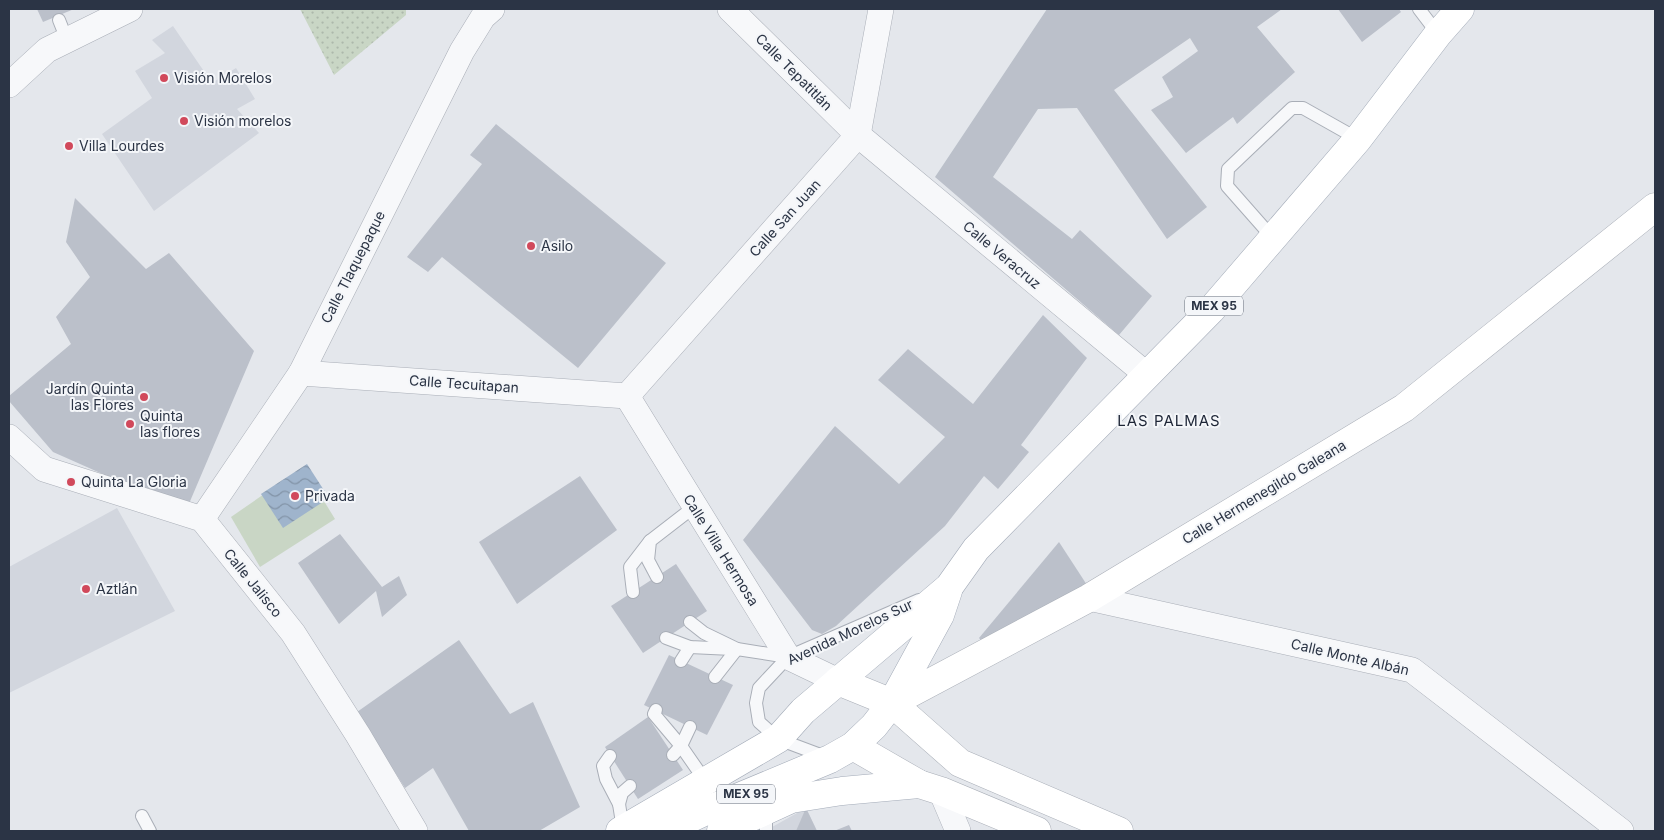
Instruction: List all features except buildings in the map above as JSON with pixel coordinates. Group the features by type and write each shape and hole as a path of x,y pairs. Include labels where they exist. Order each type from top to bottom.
{"main road":[{"name":"MEX 95","path":"663,831 842,752 874,726 892,702 940,615 949,587 976,549 1211,310 1358,139 1438,34 1460,9"},
{"name":"Calle Hermenegildo Galeana","path":"892,702 1089,598 1404,408 1655,206"},
{"name":"Avenida Morelos Sur","path":"621,821 706,782 778,739 803,712 949,587"},
{"path":"838,681 892,702 960,763 1118,831"},
{"path":"842,752 1037,831"},
{"path":"721,831 766,820 791,799 842,791 930,788"}],"street":[{"path":"9,84 47,50 63,30 130,9"},
{"name":"Calle Tlaquepaque","path":"202,519 301,373 462,51 484,17 492,9"},
{"name":"Calle Tepatitlán","path":"730,9 858,135"},
{"path":"858,135 881,9"},
{"name":"Calle Veracruz","path":"858,135 1147,375"},
{"name":"Calle San Juan","path":"626,396 858,135"},
{"name":"Calle Tecuitapan","path":"301,373 626,396"},
{"name":"Calle Villa Hermosa","path":"626,396 788,657"},
{"path":"9,437 44,470 202,519"},
{"name":"Calle Jalisco","path":"202,519 293,633 358,735 414,831"},
{"name":"Calle Monte Albán","path":"1089,598 1412,670 1621,831"},
{"path":"788,657 838,681"},
{"path":"930,788 958,831"}],"lane":[{"path":"1418,9 1438,34"},
{"path":"1272,237 1227,186 1228,169 1292,108 1303,108 1358,139"},
{"path":"634,592 630,567 650,541 694,507"},
{"path":"650,541 648,560 657,577"},
{"name":"Avenida Morelos Sur","path":"842,752 778,739 759,722 756,703 759,688 788,657 949,587"},
{"path":"690,622 704,633 737,650"},
{"path":"666,638 690,647 737,650 788,657"},
{"path":"681,661 690,647"},
{"path":"715,677 737,650"},
{"path":"654,715 677,751 706,782"},
{"path":"677,751 690,727"},
{"path":"610,756 603,766 621,821"},
{"path":"621,821 622,793 630,786"},
{"path":"142,816 150,831"}],"shaded area":[{"name":"Visión morelos","path":"173,26 212,83 236,68 255,99 237,109 259,133 154,211 102,134 152,98 135,71 165,53 152,40"},
{"name":"Aztlán","path":"117,508 175,611 9,693 9,567"},
{"path":"806,808 817,831 765,831"}],"green space":[{"path":"300,9 406,9 406,15 334,75"},
{"path":"303,467 335,519 260,567 231,517"}],"water":[{"name":"Privada","path":"307,464 329,498 283,528 261,494"}],"place":[{"name":"Visión Morelos","path":"164,78"},
{"name":"Visión morelos","path":"184,121"},
{"name":"Villa Lourdes","path":"69,146"},
{"name":"Asilo","path":"531,246"},
{"name":"Jardín Quinta las Flores","path":"144,397"},
{"name":"Quinta las flores","path":"130,424"},
{"name":"Quinta La Gloria","path":"71,482"},
{"name":"Privada","path":"295,496"},
{"name":"Aztlán","path":"86,589"}],"district":[{"name":"LAS PALMAS","path":"1169,421"}]}
